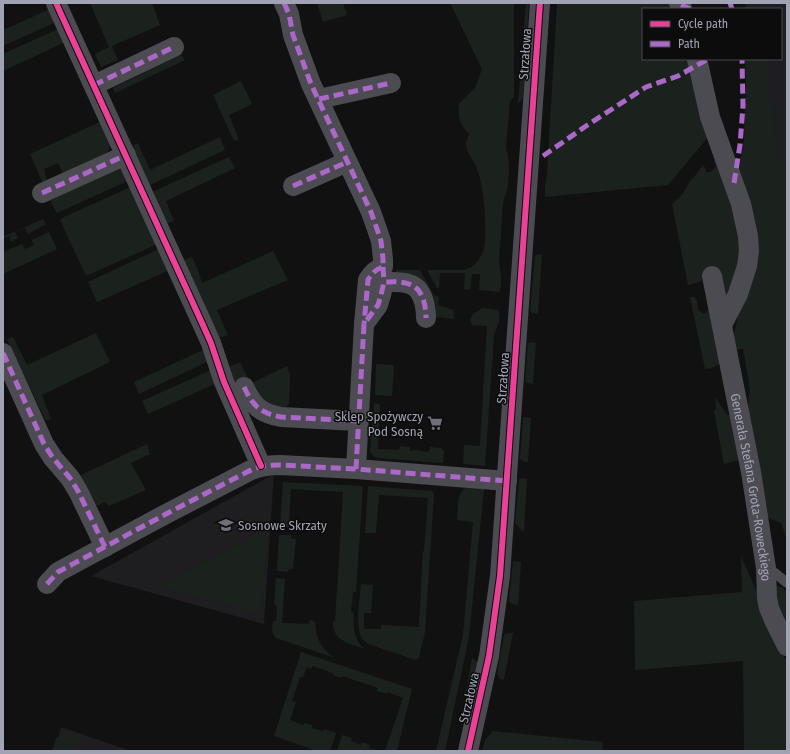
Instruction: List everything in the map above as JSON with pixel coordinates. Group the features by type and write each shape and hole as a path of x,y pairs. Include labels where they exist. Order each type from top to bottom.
{"street":[{"path":"56,3 211,343 224,382 261,466"},
{"path":"284,3 289,14 293,35 311,84 371,212 381,241 384,274 381,295 378,305 364,324 356,470"},
{"name":"Strzałowa","path":"468,751 489,656 500,576 540,3"},
{"path":"94,85 174,47"},
{"path":"697,60 710,116 741,204 748,236 749,251 747,266 738,294 722,326"},
{"path":"319,99 391,83"},
{"path":"42,193 126,155"},
{"path":"293,186 347,162"},
{"path":"384,274 411,284 417,288 425,303 426,318"},
{"name":"Generała Stefana Grota-Roweckiego","path":"712,276 751,472 766,568 767,598 769,608 787,646"},
{"path":"3,353 44,444 78,491 105,547"},
{"path":"244,387 250,399 258,408 268,414 281,417 358,421"},
{"path":"47,584 58,572 261,466 280,465 507,481"}],"lane":[{"path":"766,568 787,583"}],"shaded area":[{"path":"90,3 152,3 160,25 112,46 118,60 101,67 95,54 109,47"},
{"path":"317,3 343,3 347,15 323,22"},
{"path":"450,3 514,3 514,96 510,102 506,147 509,162 508,186 503,203 499,261 501,278 500,292 479,290 480,274 472,274 470,290 464,289 465,273 440,273 439,288 437,288 428,272 428,270 464,270 470,267 476,263 482,254 485,237 481,183 476,166 467,149 466,143 469,134 461,124 459,113 459,104 475,88 482,69"},
{"path":"526,3 529,3 523,98 518,104"},
{"path":"557,3 673,3 676,8 642,8 642,60 691,60 709,136 668,185 545,197"},
{"path":"745,3 787,3 787,172 763,175 751,60 782,60 782,8 746,8"},
{"path":"50,9 56,22 3,46 3,30"},
{"path":"60,28 65,42 3,71 3,54"},
{"path":"181,55 185,60 115,93 113,88"},
{"path":"745,60 766,60 777,162 787,161 787,539 781,523 766,517 747,414 750,389 743,348 735,351 733,340 741,301 737,182 744,139 746,85"},
{"path":"241,81 252,104 229,115 239,140 234,141 213,95"},
{"path":"102,121 110,143 108,151 105,155 63,173 58,163 44,169 48,185 44,186 30,154"},
{"path":"220,137 225,150 148,186 130,147 138,143 150,170"},
{"path":"229,157 235,168 166,201 174,221 165,224 152,192"},
{"path":"719,159 745,233 734,295 725,296 709,276 702,278 702,281 688,285 672,204 682,195 690,181 703,165 706,172 711,172 716,166 714,161"},
{"path":"119,168 126,172 130,180 57,213 49,198"},
{"path":"133,186 158,242 151,247 86,276 60,220"},
{"path":"43,219 46,224 28,234 25,228 15,232 18,238 11,242 9,236 3,239 3,237"},
{"path":"49,232 57,249 3,274 3,252 22,244 25,249 34,245 32,240"},
{"path":"161,248 170,270 97,302 88,282"},
{"path":"273,251 288,280 217,310 228,335 218,338 182,261 192,257 202,283"},
{"path":"542,254 538,314 532,313 530,310 535,255"},
{"path":"396,270 420,270 434,295 439,297 438,305 453,310 454,319 436,317 435,301 429,287 421,280 396,272"},
{"path":"690,297 694,297 697,300 698,310 703,313 706,313 709,308 721,362 712,368 705,369"},
{"path":"483,308 498,310 499,313 494,336 485,466 463,464 464,445 480,446 487,326 472,325 470,320 473,314"},
{"path":"96,333 110,362 42,395 51,419 46,421 7,339 13,337 27,365"},
{"path":"528,343 536,343 533,384 525,381"},
{"path":"205,349 209,361 139,394 134,382"},
{"path":"240,362 250,383 236,389 226,368"},
{"path":"376,364 394,365 392,396 375,395"},
{"path":"287,366 290,374 289,403 283,408 268,403 260,397 252,383"},
{"path":"211,370 217,383 148,414 142,401"},
{"path":"715,397 727,415 731,415 740,460 724,464 714,411 716,409"},
{"path":"374,403 380,404 378,449 399,450 400,446 410,447 410,451 415,450 429,452 430,447 442,448 442,450 444,450 443,463 378,458 374,456 370,450"},
{"path":"523,417 531,418 528,462 524,462 520,459"},
{"path":"147,444 150,454 131,463 146,490 109,506 105,502 94,507 86,484 79,476"},
{"name":"Sosnowe Skrzaty","path":"274,474 264,624 91,576"},
{"path":"519,479 527,479 524,531 522,531 515,523"},
{"path":"283,482 363,486 356,592 353,592 351,612 354,613 354,628 356,637 365,649 343,641 339,638 336,634 333,622 335,622 343,492 291,489 289,528 280,527"},
{"path":"368,486 431,491 434,494 425,632 419,657 416,660 368,644 363,640 360,635 358,621 359,605 361,584 373,585 371,613 364,613 364,629 381,629 381,625 419,627 423,551 428,498 379,495 376,533 365,533"},
{"path":"465,488 484,489 469,637 445,751 436,751 463,635 473,522 457,520 460,494"},
{"path":"270,528 259,613 160,587"},
{"path":"279,535 291,535 291,538 296,539 293,569 289,569 288,572 277,571"},
{"path":"741,556 760,599 762,618 787,662 787,751 744,751 743,661 635,670 634,601 742,592"},
{"path":"513,561 521,562 518,605 512,604 509,601"},
{"path":"276,578 285,579 282,623 309,624 310,620 315,621 316,632 322,647 335,658 276,638 274,636 272,628 273,621 276,621 277,606 274,605"},
{"path":"775,586 785,589 787,592 787,636 781,624"},
{"path":"507,633 513,633 504,680 500,679 497,674 504,635"},
{"path":"301,652 412,689 397,751 385,751 403,698 388,692 387,694 377,691 378,688 342,676 341,678 333,675 333,673 312,666 311,669 307,667 303,677 300,677 292,701 296,702 290,720 303,725 305,723 312,725 312,728 323,731 324,729 336,733 330,751 317,751 274,736"},
{"path":"472,658 479,663 475,687 466,691"},
{"path":"61,727 131,751 54,751"},
{"path":"493,731 603,742 602,751 482,751 485,740"},
{"path":"68,733 79,736 74,751 52,751 56,738"},
{"path":"342,735 352,738 351,741 361,745 362,742 370,745 369,748 379,751 337,751"}],"marked path":[{"path":"284,3 289,14 293,35 311,84 371,212 381,241 383,267 374,272 368,280 364,324"},
{"path":"730,3 732,8"},
{"path":"681,5 688,8"},
{"path":"94,85 174,47"},
{"path":"543,156 646,87 678,76 706,60"},
{"path":"734,183 740,145 743,106 742,60"},
{"path":"319,99 391,83"},
{"path":"42,193 126,155"},
{"path":"293,186 347,162"},
{"path":"383,267 384,282"},
{"path":"356,469 364,324 378,305 384,282 406,283 418,289 423,298 426,318"},
{"path":"3,353 44,444 78,491 105,547"},
{"path":"244,387 258,408 274,415 281,417 358,421"},
{"path":"47,584 58,572 166,514 249,471 260,467 280,465 356,469 507,481"}],"cycle path":[{"path":"56,3 211,343 224,382 261,466"},
{"path":"468,751 489,656 500,576 540,3"}],"place":[{"name":"Sklep Spożywczy Pod Sosną","path":"435,423"},
{"name":"Sosnowe Skrzaty","path":"226,525"}]}
